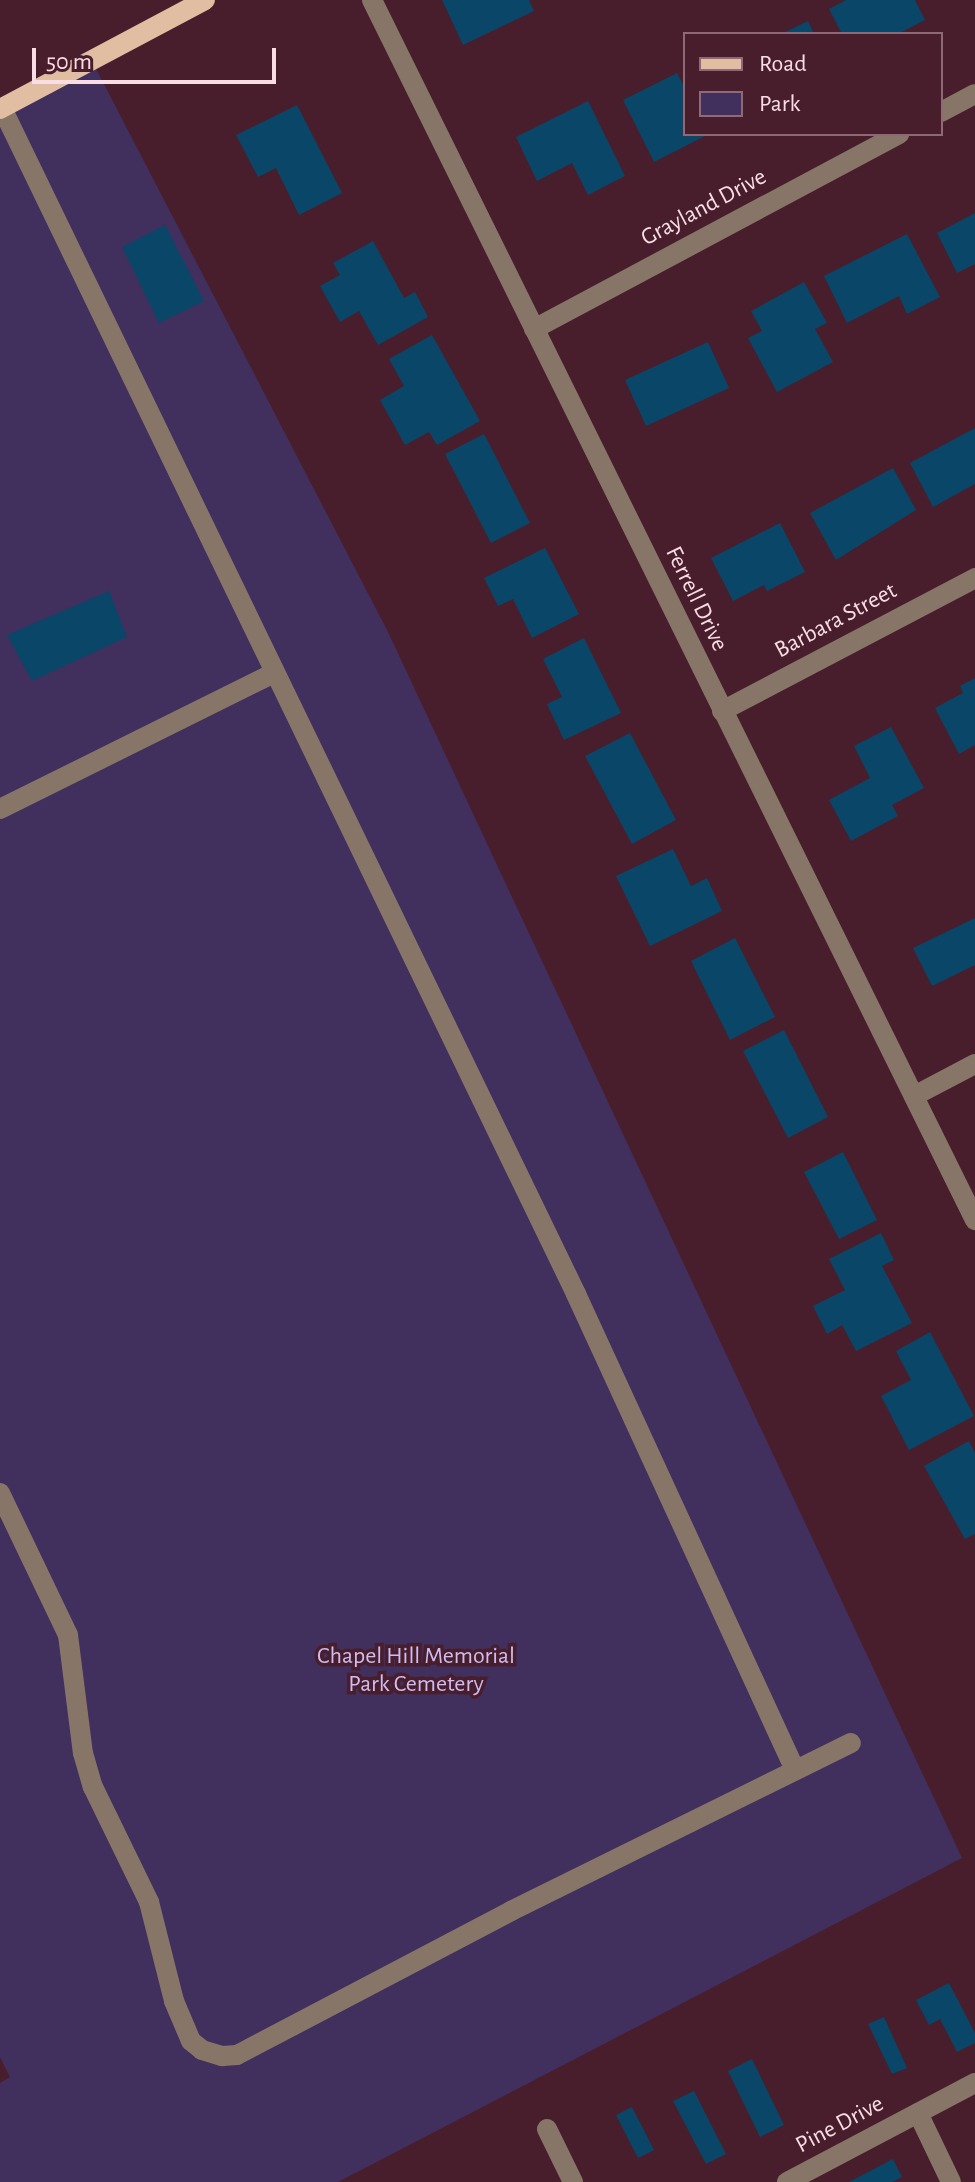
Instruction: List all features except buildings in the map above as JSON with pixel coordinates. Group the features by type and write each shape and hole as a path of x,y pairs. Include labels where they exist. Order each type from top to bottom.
{"main road":[{"path":"1,109 205,0"}],"street":[{"name":"Ferrell Drive","path":"372,0 975,1220"},
{"path":"943,111 975,94"},
{"path":"1,109 576,1294 795,1770"},
{"name":"Grayland Drive","path":"534,329 895,136"},
{"name":"Barbara Street","path":"722,711 975,578"},
{"path":"0,809 274,673"},
{"path":"914,1096 975,1064"},
{"path":"0,1493 68,1635 83,1753 93,1787 149,1902 174,2001 191,2041 202,2050 222,2056 237,2055 511,1911 851,1743"},
{"name":"Pine Drive","path":"787,2182 975,2083"},
{"name":"Pine Drive","path":"918,2113 951,2182"},
{"path":"547,2129 573,2182"}],"green space":[{"name":"Chapel Hill Memorial Park Cemetery","path":"92,61 387,630 962,1858 338,2182 0,2182 0,2083 10,2077 0,2057 0,109"}]}
